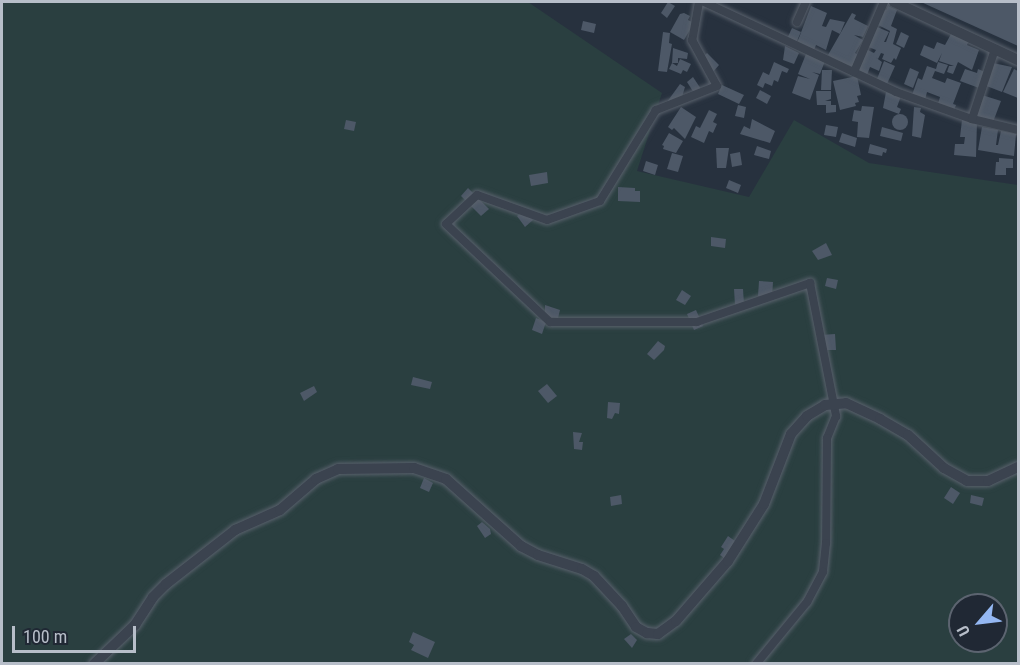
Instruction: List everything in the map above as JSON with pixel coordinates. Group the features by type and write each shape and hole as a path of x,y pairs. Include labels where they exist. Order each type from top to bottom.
{"street":[{"path":"699,2 692,40 717,86 656,110 600,201 547,220 477,195 446,224 550,322 697,321 810,283 836,416 827,438 826,543 823,572 807,602 756,663"},
{"path":"705,2 896,92 972,119 1018,130"},
{"path":"797,22 806,2"},
{"path":"854,72 884,2"},
{"path":"894,2 1018,60"},
{"path":"972,119 995,49"},
{"path":"94,663 135,625 159,590 216,545 247,524 280,510 326,473 355,468 414,468 446,479 529,552 588,572 610,593 636,627 647,633 658,634 676,621 716,576 750,531 764,504 791,434 816,410 835,403 852,406 908,435 944,468 967,481 988,482 1018,467"}],"green space":[{"path":"2,2 528,2 662,93 637,171 749,197 794,120 869,163 1018,185 1018,663 2,663"}],"building":[{"path":"668,2 675,6 667,18 661,13"},
{"path":"921,2 1018,2 1018,46"},
{"path":"811,6 827,13 822,26 826,27 830,19 845,22 840,34 832,30 826,50 816,45 814,50 797,43"},
{"path":"888,6 897,10 891,26 897,29 893,44 901,48 896,60 894,58 891,63 882,59 884,54 881,53 878,59 875,57 882,62 879,71 870,67 867,75 857,71 866,49 874,53 876,50 866,46 875,26 889,32 884,42 886,42 890,31 876,24 883,9 886,10"},
{"path":"852,13 856,15 854,19 868,26 863,37 854,35 863,40 855,53 858,55 851,69 828,55"},
{"path":"680,14 690,16 688,20 694,23 684,40 670,32"},
{"path":"583,21 596,24 594,33 581,30"},
{"path":"792,28 801,32 796,43 787,39"},
{"path":"663,32 670,33 669,43 672,44 667,72 658,71"},
{"path":"901,32 909,36 904,48 896,44"},
{"path":"951,34 969,40 967,45 979,50 972,70 958,62 953,74 947,72 949,66 954,66 939,61 942,53 937,63 920,55 924,45 934,49 937,42 945,45"},
{"path":"785,46 799,53 794,64 783,60"},
{"path":"673,48 688,53 687,59 678,58 678,63 672,63"},
{"path":"707,53 719,65 713,72 701,59"},
{"path":"806,54 825,61 820,74 812,72 819,75 810,100 792,93 798,76 810,79 798,74"},
{"path":"680,59 691,64 687,72 683,70 681,74 669,69 672,63 677,66"},
{"path":"884,61 895,66 887,84 877,79"},
{"path":"774,62 789,69 787,73 782,71 778,82 774,80 772,86 765,83 763,88 757,85 763,72 769,75"},
{"path":"938,62 948,65 944,74 935,71 932,78 945,83 947,78 961,83 953,104 956,105 954,110 938,104 940,97 927,92 925,100 912,95 918,78 922,80 927,66 936,69"},
{"path":"993,63 1012,67 1002,92 984,85"},
{"path":"910,68 919,72 913,88 904,84"},
{"path":"965,69 977,73 978,69 985,72 979,88 960,81"},
{"path":"1014,69 1018,71 1018,98 1003,92"},
{"path":"822,70 832,70 831,90 821,90"},
{"path":"857,76 861,95 857,96 859,102 855,103 856,106 840,110 833,81"},
{"path":"693,77 703,92 694,93 687,82"},
{"path":"680,84 685,87 682,97 667,102"},
{"path":"722,85 744,95 739,104 718,94"},
{"path":"760,90 771,96 767,104 756,98"},
{"path":"816,91 831,91 831,99 825,101 831,101 831,105 836,105 836,112 826,113 826,105 817,105"},
{"path":"886,92 901,96 897,107 901,109 899,114 883,108"},
{"path":"982,95 1001,101 993,122 975,116"},
{"path":"738,105 746,107 744,118 735,116"},
{"path":"862,106 874,107 869,138 857,137 858,122 852,121 854,110 861,111"},
{"path":"681,107 696,117 685,139 674,128 672,130 668,127"},
{"path":"914,107 921,108 920,112 925,115 921,138 912,136"},
{"path":"709,110 717,114 713,122 717,124 713,133 709,131 704,143 691,137 696,126 700,128"},
{"path":"900,114 908,122 900,130 892,122"},
{"path":"752,119 775,131 770,143 740,134 744,126 750,129"},
{"path":"346,120 356,122 354,131 344,129"},
{"path":"962,120 977,122 976,157 954,155 955,144 964,144 965,137 960,137"},
{"path":"826,125 838,127 836,137 824,135"},
{"path":"882,127 903,133 901,141 880,136"},
{"path":"982,127 998,130 996,145 998,145 1001,131 1016,134 1014,156 978,150"},
{"path":"669,133 683,141 676,153 663,149 662,145"},
{"path":"842,133 857,138 855,147 839,142"},
{"path":"870,144 887,149 886,153 883,152 882,156 868,153"},
{"path":"757,146 771,151 769,159 754,155"},
{"path":"716,148 729,148 726,168 717,168"},
{"path":"740,152 742,165 732,167 730,154"},
{"path":"672,153 683,156 678,172 667,169"},
{"path":"999,158 1013,159 1013,168 1006,168 1006,175 995,175 996,162 999,162"},
{"path":"646,161 658,165 655,175 643,171"},
{"path":"547,172 548,183 531,186 529,175"},
{"path":"729,180 741,185 738,193 726,188"},
{"path":"618,187 635,188 635,191 640,191 640,202 618,201"},
{"path":"468,188 489,209 481,216 461,196"},
{"path":"525,210 533,220 525,227 517,216"},
{"path":"711,237 726,239 725,248 711,246"},
{"path":"826,243 832,255 818,260 812,251"},
{"path":"827,278 838,280 836,289 825,286"},
{"path":"759,281 773,282 772,297 758,296"},
{"path":"734,289 743,289 744,304 735,305"},
{"path":"682,290 691,296 685,305 676,300"},
{"path":"545,305 560,310 558,318 545,316"},
{"path":"696,310 703,326 694,330 687,314"},
{"path":"536,318 546,322 542,334 532,330"},
{"path":"835,334 836,350 824,350 820,335"},
{"path":"658,341 665,346 654,360 647,354"},
{"path":"413,377 432,382 430,389 411,385"},
{"path":"547,384 557,396 548,403 538,391"},
{"path":"314,386 317,392 304,401 300,393"},
{"path":"608,402 620,403 619,414 615,413 612,419 607,418"},
{"path":"573,432 582,433 579,442 583,442 582,450 574,449"},
{"path":"424,478 433,483 429,492 420,488"},
{"path":"951,487 960,493 953,504 944,498"},
{"path":"621,495 622,504 611,506 610,497"},
{"path":"971,495 984,498 982,506 970,503"},
{"path":"482,522 490,529 491,534 485,538 477,526"},
{"path":"728,536 735,541 724,558 720,555 724,549 721,547"},
{"path":"413,632 435,642 428,658 411,650 414,645 409,642"},
{"path":"631,634 637,640 632,648 624,639"}]}
